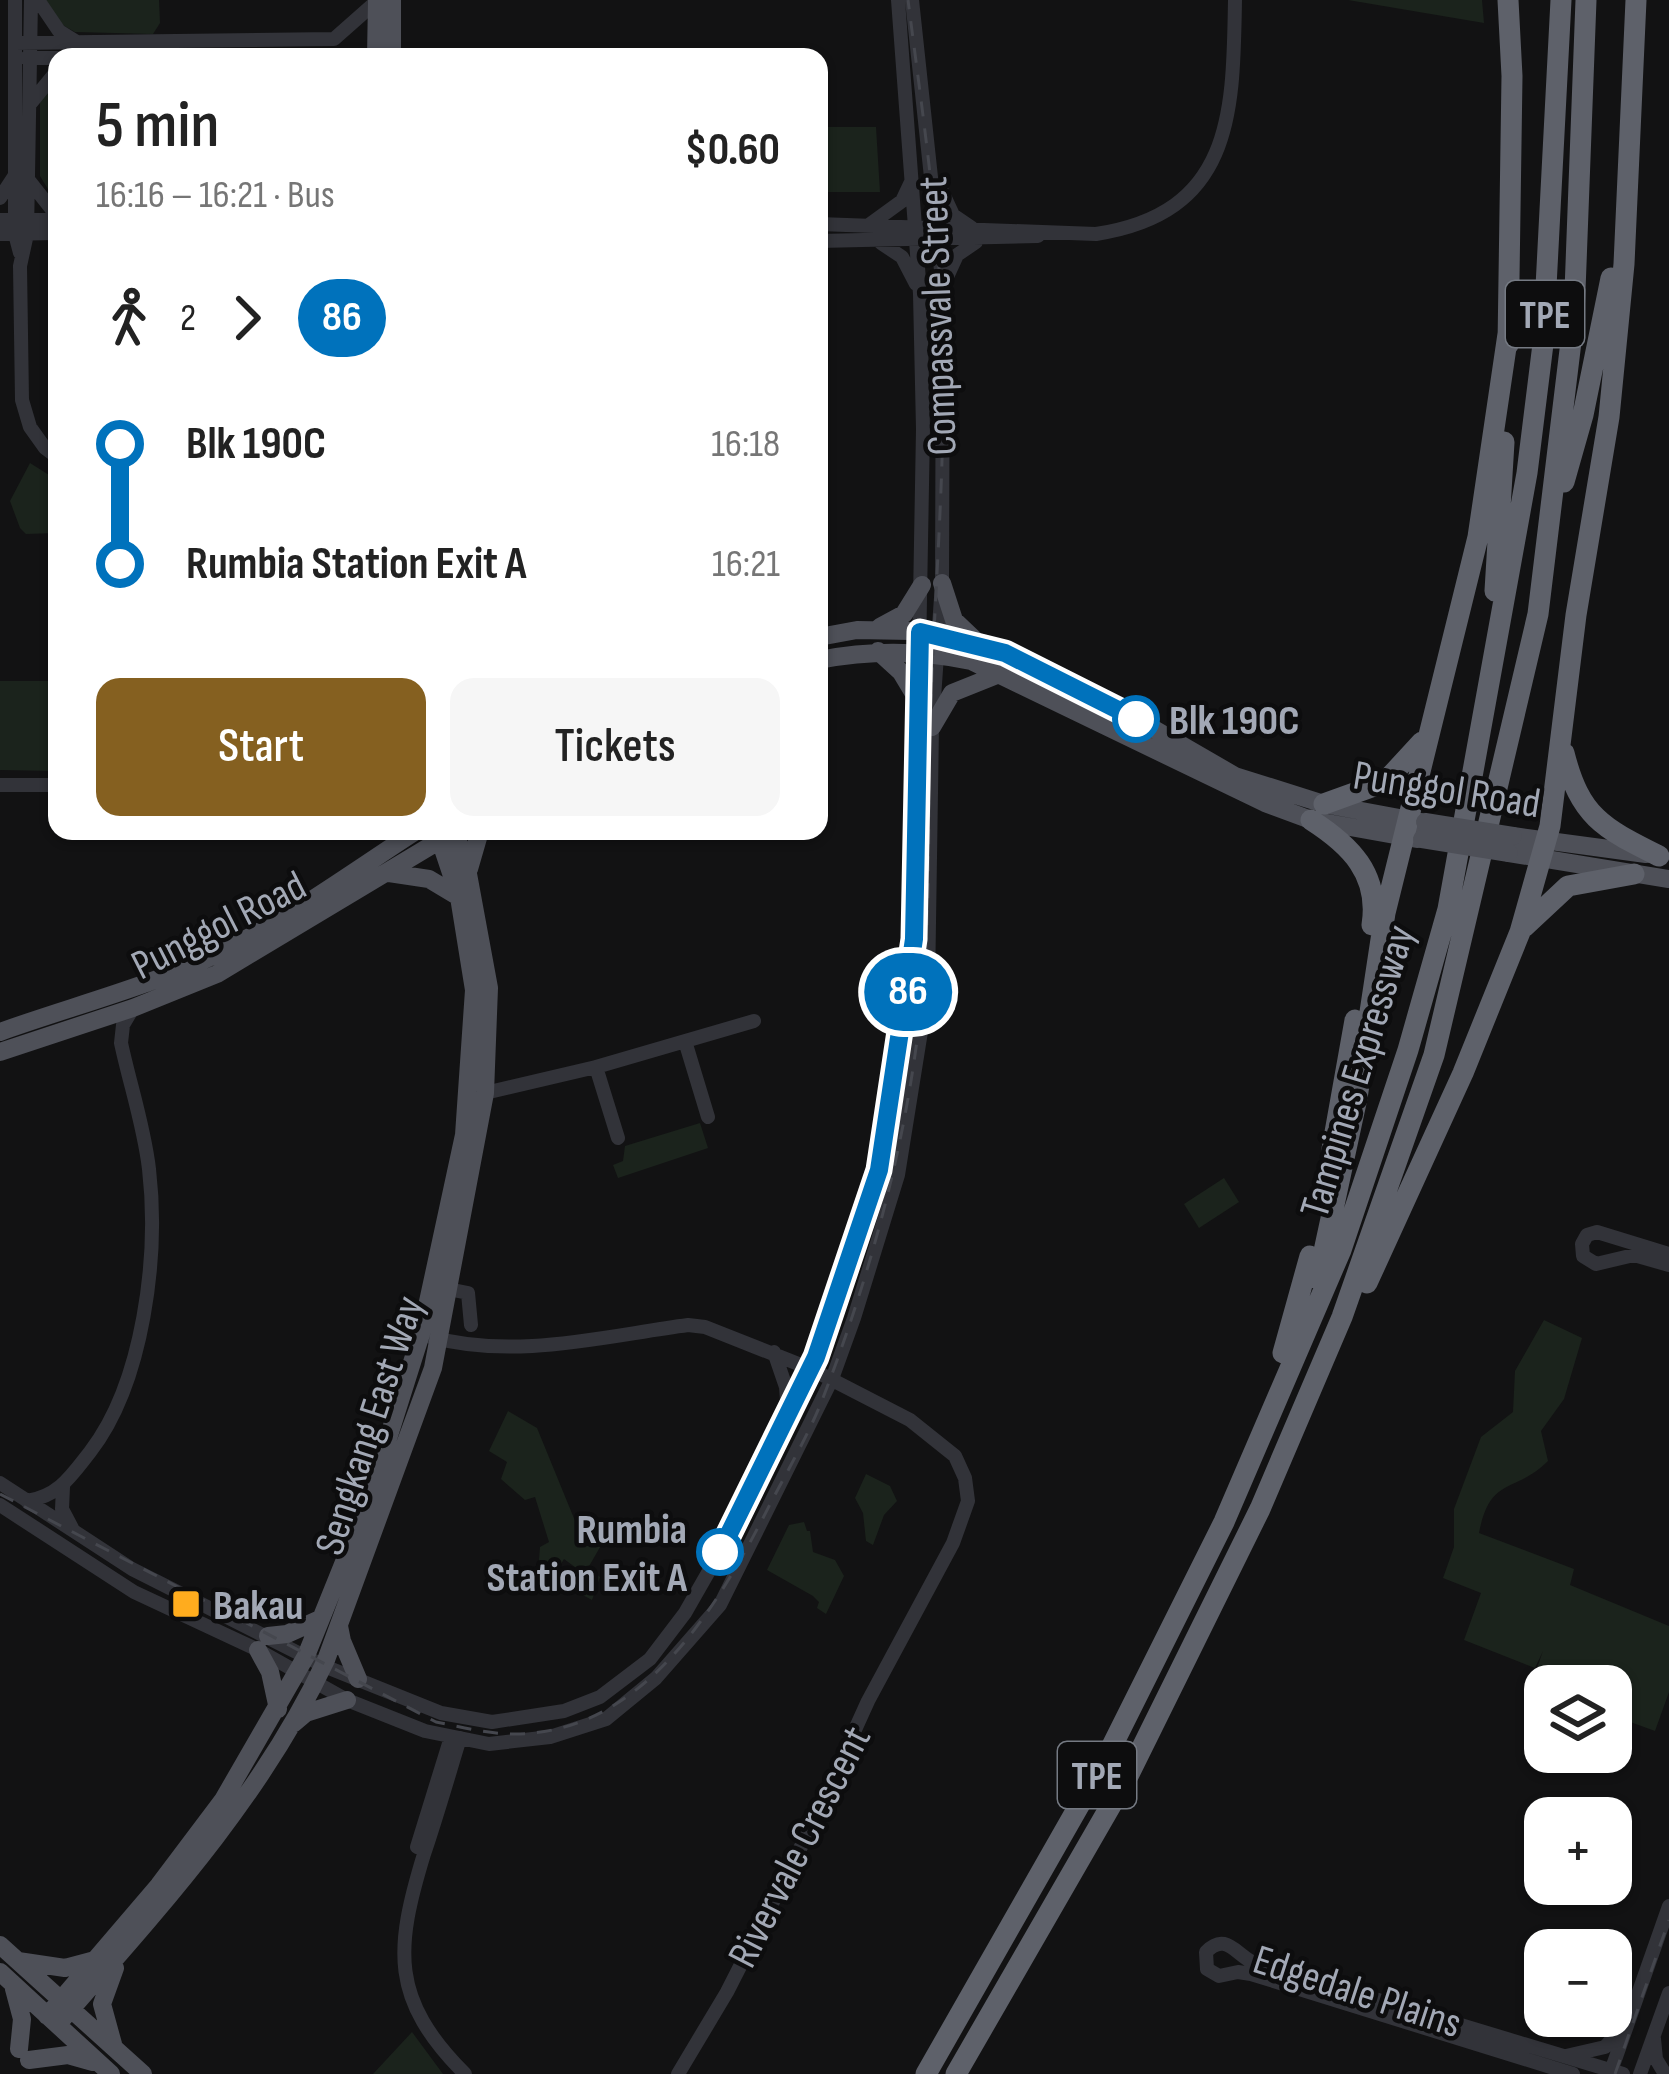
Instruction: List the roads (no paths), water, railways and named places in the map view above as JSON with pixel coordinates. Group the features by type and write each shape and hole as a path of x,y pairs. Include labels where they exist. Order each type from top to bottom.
{"highway":[{"path":"1497,644 1492,631 1508,334 1508,0"},
{"path":"1511,76 1520,0"},
{"name":"Tampines Expressway","path":"926,2074 1105,1760 1225,1522 1341,1250 1408,1050 1442,929 1527,473 1543,344 1561,0"},
{"name":"Tampines Expressway","path":"956,2074 1129,1774 1260,1509 1342,1317 1434,1055 1538,614 1574,317 1586,0"},
{"path":"1342,1317 1363,1291 1412,1186 1520,932 1544,849 1609,417 1624,264 1636,0"},
{"path":"1538,614 1618,244 1629,159"},
{"path":"1312,1315 1405,828 1478,537 1508,334"},
{"path":"1261,1430 1322,1209 1374,915 1366,870 1317,812 1385,782 1426,737"},
{"path":"1562,747 1573,786 1593,818 1664,856"},
{"path":"1520,932 1568,886 1634,874"},
{"path":"1367,959 1373,989"},
{"path":"1345,1078 1370,1023"}],"main road":[{"path":"392,0 392,48"},
{"path":"376,48 377,1"},
{"path":"857,631 881,627 904,614 932,584 954,620 980,644"},
{"name":"Punggol Road","path":"828,636 857,631 929,643 980,644 1139,721 1234,776 1317,812"},
{"name":"Punggol Road","path":"828,659 929,643 1002,673 1222,784 1317,812 1544,849 1664,856"},
{"path":"878,651 901,672 919,702"},
{"path":"932,727 960,687 1002,673"},
{"path":"394,840 383,864 429,879 459,897"},
{"name":"Punggol Road","path":"0,1052 133,1009 217,974 383,864 407,840"},
{"name":"Punggol Road","path":"0,1032 212,956 432,840"},
{"name":"Sengkang East Way","path":"430,1336 464,1135 474,990 447,840"},
{"name":"Sengkang East Way","path":"59,2012 118,1959 221,1832 310,1670 448,1289 485,1093 489,988 469,874 450,840"},
{"path":"469,874 478,840"},
{"name":"Punggol Road","path":"1544,849 1669,879"},
{"path":"347,1700 284,1718 263,1643 330,1623 358,1678"},
{"name":"Sengkang East Way","path":"59,2012 284,1718"},
{"path":"0,1945 107,2070"},
{"path":"115,2048 102,2004 118,1959"},
{"path":"18,1961 65,1968 96,1960"},
{"path":"6,1978 115,2048 143,2074"},
{"path":"6,1978 22,2019 24,2054 68,2054 107,2070"}],"street":[{"path":"15,0 30,104 14,227 21,258 22,400 30,427 48,450"},
{"path":"34,0 22,50 21,177 48,208"},
{"path":"34,0 58,31 80,43"},
{"name":"Compassvale Street","path":"898,0 920,294 932,584"},
{"name":"Compassvale Street","path":"912,0 943,289 929,643"},
{"path":"828,224 1027,239 1134,227 1166,211 1202,178 1222,141 1231,107 1234,0"},
{"path":"22,50 80,43 334,39 377,1"},
{"path":"22,50 48,56"},
{"path":"30,104 48,82"},
{"path":"932,165 953,215 976,233"},
{"path":"0,198 21,177"},
{"path":"867,226 902,201 913,178"},
{"path":"14,227 48,220"},
{"path":"14,227 48,232"},
{"path":"943,289 950,265 976,233"},
{"path":"828,241 877,241 916,234"},
{"path":"877,241 902,257 920,294"},
{"path":"310,1670 358,1678 441,1713 492,1722 563,1712 600,1697 650,1660 685,1613 737,1522 811,1369 874,1185 896,1079 914,939 919,702 929,643"},
{"path":"0,1483 132,1569 310,1670 347,1700 455,1738 489,1744 570,1732 605,1719 656,1678 720,1605 832,1379 884,1223 908,1133 932,939 929,643"},
{"path":"0,785 48,785"},
{"path":"28,1501 63,1487 105,1432 138,1342 152,1244 149,1172 123,1054 123,1025 133,1009"},
{"path":"485,1093 754,1021"},
{"path":"88,1024 109,1034 123,1054"},
{"path":"685,1041 708,1117"},
{"path":"596,1067 618,1138"},
{"path":"1669,1253 1597,1232 1587,1235 1581,1250 1596,1264 1634,1255 1669,1265"},
{"path":"448,1289 468,1293 471,1325"},
{"name":"Rivervale Crescent","path":"430,1336 482,1346 549,1344 688,1325 705,1327 774,1352 937,1430 961,1452 975,1486 974,1511 948,1571 874,1705 867,1709 729,1983 674,2074"},
{"path":"774,1352 786,1387 788,1418"},
{"path":"63,1487 62,1509 74,1532"},
{"path":"0,1505 134,1592 263,1643"},
{"path":"454,2074 433,2054 418,2028 394,1936 455,1738"},
{"path":"1632,2012 1669,1906"},
{"name":"Edgedale Plains","path":"1565,2069 1252,1962 1227,1943 1219,1942 1206,1952 1207,1969 1219,1976 1251,1974 1565,2069 1615,2072"},
{"path":"404,1981 440,2049 465,2074"},
{"path":"1640,2074 1669,1993"},
{"path":"1653,2034 1656,2059 1665,2074"},
{"path":"1565,2069 1615,2037"},
{"path":"1615,2072 1624,2037"}],"railway":[{"path":"0,1494 436,1722 485,1732 515,1734 559,1728 599,1714 635,1691 666,1662 720,1593 808,1432 841,1350 890,1185 920,1017 927,928 943,355 935,222 908,0"},
{"path":"1615,2074 1669,1920"}],"place":[{"name":"Blk 190C","path":"1136,719"},
{"name":"Rumbia Station Exit A","path":"720,1552"},
{"name":"Bakau","path":"186,1604"}]}
